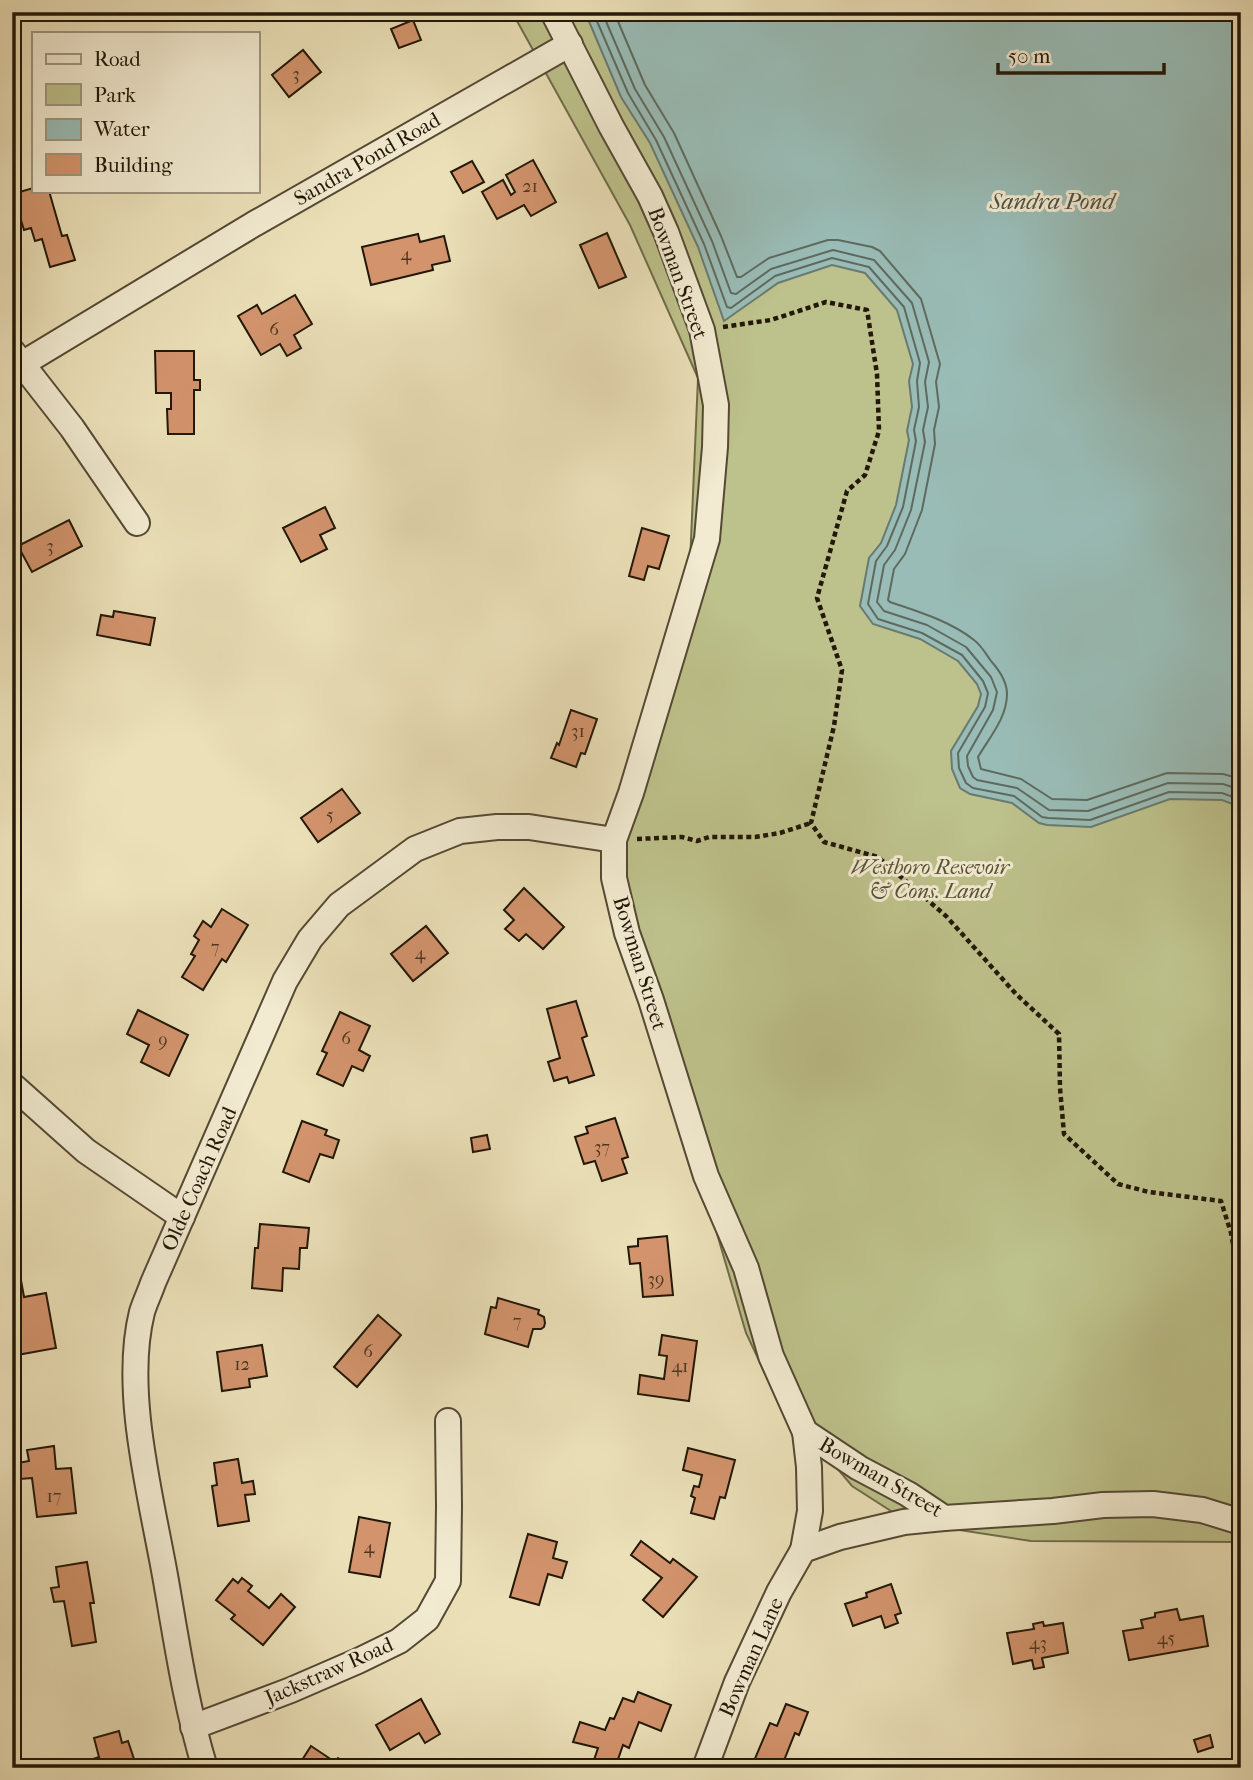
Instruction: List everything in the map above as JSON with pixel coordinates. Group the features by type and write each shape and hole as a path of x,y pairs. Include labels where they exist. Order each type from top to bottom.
{"street":[{"name":"Bowman Street","path":"553,12 650,196 666,232 702,330 716,405 707,539 631,793 614,840 614,878 627,933 651,1000 706,1176 746,1268 771,1356 804,1432 944,1518 1103,1505 1153,1504 1202,1510 1241,1522"},
{"name":"Sandra Pond Road","path":"17,358 570,44"},
{"path":"17,358 72,428 137,523"},
{"name":"Olde Coach Road","path":"205,1768 183,1681 146,1472 138,1416 137,1340 142,1311 285,981 310,939 339,905 415,849 460,831 497,827 529,827 614,840"},
{"path":"12,1085 86,1151 182,1217"},
{"name":"Jackstraw Road","path":"193,1727 359,1661 399,1641 427,1619 448,1581 448,1421"},
{"name":"Bowman Lane","path":"705,1768 737,1682 779,1592 803,1550 810,1511 804,1432"},
{"path":"803,1550 840,1537 904,1522 944,1518"}],"path":[{"path":"702,330 771,320 826,302 867,310 877,374 879,431 865,475 847,491 817,598 842,670 834,726 811,823 824,842 878,857 946,916 1016,994 1059,1034 1064,1135 1118,1184 1149,1192 1221,1201 1240,1277 1235,1319 1241,1338"},
{"path":"614,840 682,837 697,841 709,837 755,837 780,834 811,823"}],"green space":[{"name":"Westboro Resevoir & Cons. Land","path":"512,12 1241,12 1241,1542 1031,1541 940,1527 902,1518 852,1486 826,1455 805,1440 779,1403 746,1333 612,874 687,632 698,378 630,225"}],"water":[{"name":"Sandra Pond","path":"585,12 1241,12 1241,809 1222,800 1170,799 1091,827 1047,825 1039,823 1012,803 970,794 960,788 952,769 951,751 978,706 981,694 977,684 958,661 920,639 873,624 860,606 869,558 881,543 896,505 909,440 907,431 912,407 909,381 913,364 897,310 865,273 832,265 778,283 724,321 698,247 650,143 621,97"}],"building":[{"path":"413,20 421,40 399,48 391,29"},
{"path":"303,50 321,72 289,97 272,75"},
{"path":"533,160 556,202 531,216 524,205 497,219 482,192 503,180 511,195 515,192 506,175"},
{"path":"472,161 484,182 463,193 451,172"},
{"path":"32,188 32,192 49,192 62,236 67,235 75,260 50,267 42,239 35,241 31,228 24,230 13,194"},
{"path":"607,233 626,277 599,288 580,245"},
{"path":"418,234 420,242 444,236 450,261 432,265 433,270 371,285 362,247"},
{"path":"295,295 312,324 294,335 301,348 287,356 280,344 261,355 238,316 257,305 262,314"},
{"path":"155,351 194,351 194,380 200,380 200,390 194,390 194,434 168,434 167,409 171,409 171,393 156,393"},
{"path":"325,507 335,528 320,535 327,549 301,562 283,528"},
{"path":"69,520 82,546 32,572 18,546"},
{"path":"642,528 669,536 659,569 648,566 644,580 629,576"},
{"path":"114,611 155,618 150,645 97,635 101,615 113,617"},
{"path":"571,710 597,719 585,754 581,753 576,767 551,758 557,743 559,745"},
{"path":"342,789 360,813 318,842 301,818"},
{"path":"524,888 564,927 543,949 526,934 519,941 505,929 514,920 504,910"},
{"path":"222,909 248,925 226,962 222,959 203,990 182,977 195,956 191,954 199,940 194,936 203,921 211,927"},
{"path":"426,926 448,953 413,981 391,954"},
{"path":"576,1001 587,1036 582,1038 594,1075 569,1083 567,1077 554,1081 548,1062 560,1058 547,1009"},
{"path":"138,1010 188,1035 169,1076 141,1062 149,1045 127,1034"},
{"path":"340,1012 370,1026 359,1050 370,1056 363,1071 352,1066 343,1086 317,1074 327,1053 322,1051"},
{"path":"615,1118 628,1157 622,1159 627,1173 602,1181 595,1161 584,1164 575,1137 588,1133 586,1127"},
{"path":"302,1121 327,1130 325,1135 339,1140 333,1158 320,1154 309,1182 283,1172"},
{"path":"487,1135 490,1149 473,1152 471,1138"},
{"path":"260,1224 309,1228 307,1248 300,1248 299,1269 283,1268 282,1291 252,1288"},
{"path":"667,1236 673,1295 643,1297 640,1263 630,1264 628,1247 638,1246 638,1239"},
{"path":"12,1258 17,1258 24,1297 46,1293 56,1348 17,1355 12,1327"},
{"path":"498,1298 539,1310 538,1314 544,1317 544,1327 533,1329 528,1347 485,1334 491,1307 496,1308"},
{"path":"378,1315 401,1335 357,1387 334,1367"},
{"path":"662,1335 697,1341 689,1401 638,1394 640,1375 664,1379 667,1356 659,1355"},
{"path":"262,1345 267,1376 249,1379 250,1387 222,1391 217,1352"},
{"path":"54,1446 56,1469 71,1468 76,1513 37,1517 32,1478 20,1479 18,1463 29,1461 27,1450"},
{"path":"688,1448 735,1460 725,1498 720,1497 714,1519 691,1513 695,1498 691,1496 694,1486 699,1487 702,1475 683,1470"},
{"path":"238,1459 242,1483 253,1481 255,1494 245,1495 249,1521 218,1526 212,1486 217,1485 214,1463"},
{"path":"359,1517 390,1523 380,1577 349,1572"},
{"path":"528,1534 557,1542 553,1558 567,1562 562,1578 548,1574 539,1605 510,1597"},
{"path":"641,1541 670,1563 673,1559 697,1577 663,1617 643,1600 662,1578 631,1555"},
{"path":"87,1562 94,1603 90,1603 96,1642 72,1646 64,1601 54,1602 51,1588 59,1587 56,1567"},
{"path":"242,1578 252,1586 248,1591 269,1608 281,1594 295,1607 263,1645 231,1619 235,1615 216,1600 233,1579 238,1583"},
{"path":"891,1584 901,1613 895,1615 898,1623 885,1628 881,1616 853,1626 845,1604 867,1597 866,1593"},
{"path":"1177,1609 1180,1620 1203,1616 1208,1646 1129,1660 1123,1631 1143,1628 1141,1620 1155,1617 1155,1613"},
{"path":"1043,1622 1044,1626 1063,1623 1068,1653 1042,1658 1044,1667 1034,1669 1032,1660 1013,1664 1007,1633 1034,1629 1033,1624"},
{"path":"638,1692 671,1705 661,1731 639,1722 629,1748 623,1745 615,1768 592,1766 598,1748 573,1742 580,1722 605,1730 610,1718 614,1719 623,1698 634,1702"},
{"path":"421,1699 440,1734 425,1743 419,1733 390,1750 376,1725"},
{"path":"786,1704 808,1712 799,1735 795,1733 781,1768 751,1768 770,1723 777,1726"},
{"path":"119,1731 122,1743 128,1741 137,1768 93,1768 90,1760 99,1757 94,1738"},
{"path":"1210,1735 1213,1747 1198,1752 1194,1740"},
{"path":"311,1746 335,1762 338,1758 353,1768 297,1768"}]}
